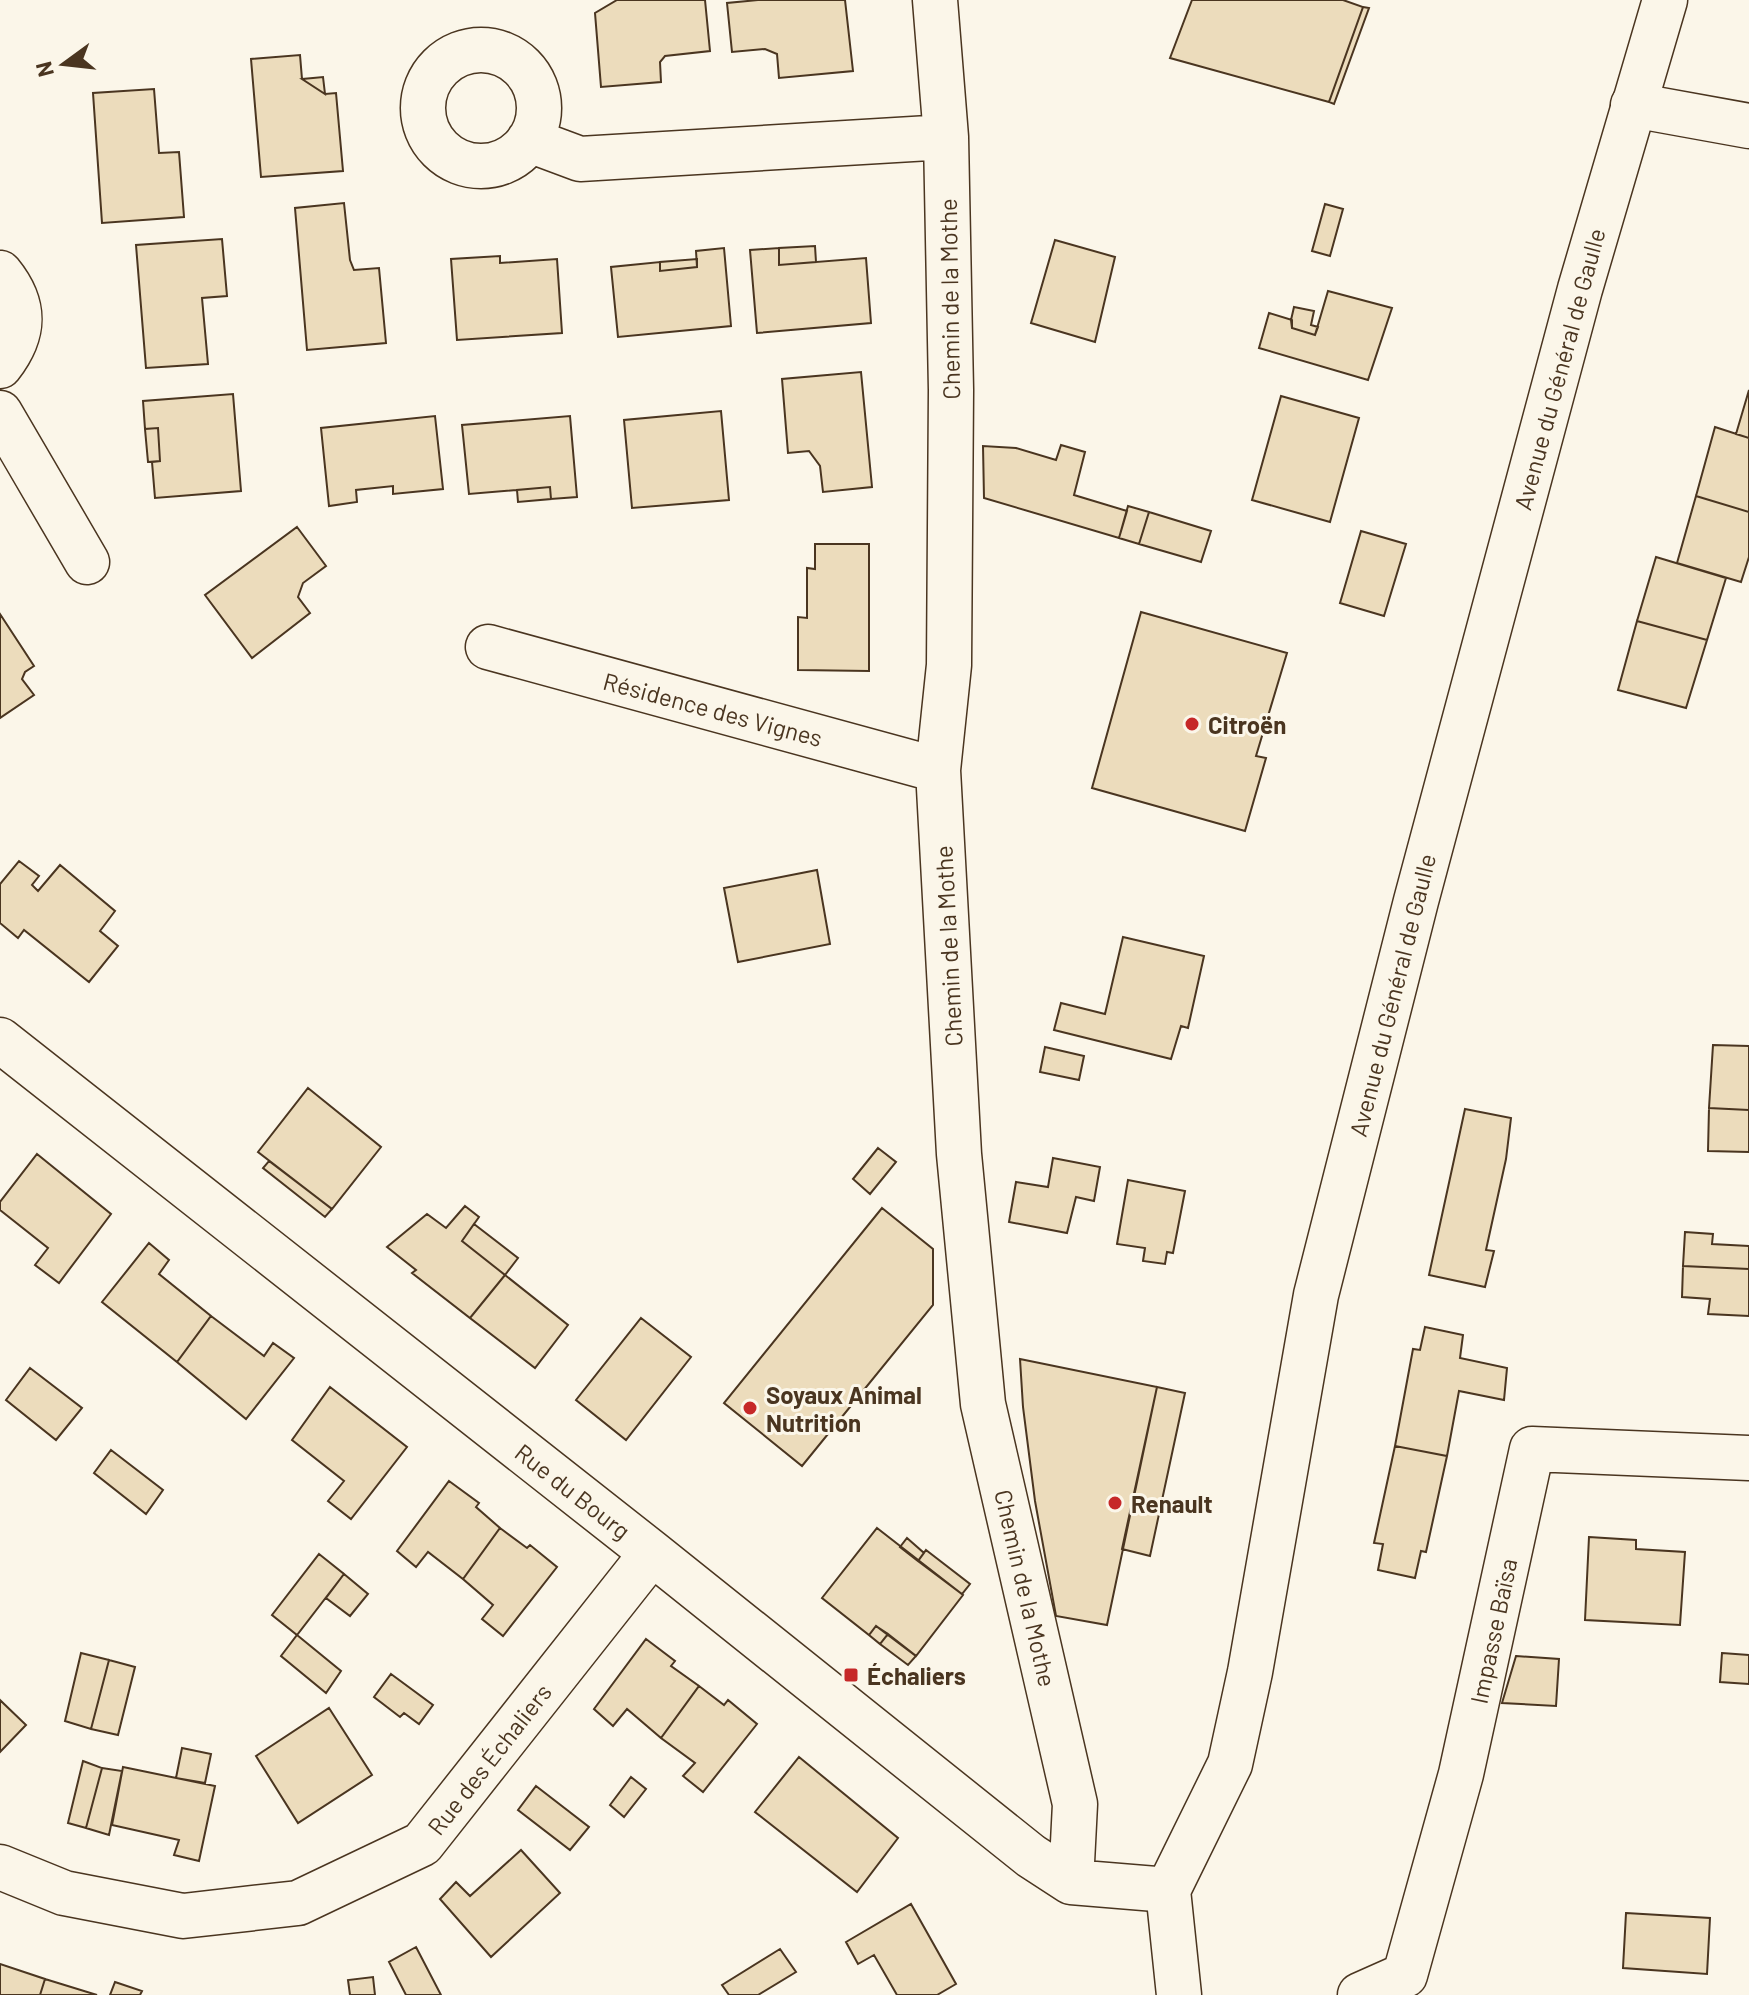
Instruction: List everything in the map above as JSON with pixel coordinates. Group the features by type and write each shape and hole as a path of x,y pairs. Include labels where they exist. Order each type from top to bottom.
{"street":[{"name":"Chemin de la Mothe","path":"935,0 946,137 951,390 949,650 938,770 959,1154 983,1404 1075,1804 1071,1882"},
{"name":"Avenue du Général de Gaulle","path":"1168,1890 1230,1764 1250,1672 1316,1295 1416,901 1580,289 1665,0"},
{"path":"1633,105 1749,126"},
{"path":"529,140 580,159 946,137"},
{"path":"0,273 11,287 19,308 19,330 12,351 0,366"},
{"path":"0,413 87,562"},
{"name":"Résidence des Vignes","path":"488,647 938,770"},
{"name":"Rue du Bourg","path":"0,1040 1031,1856 1071,1882 1168,1890"},
{"name":"Impasse Baïsa","path":"1360,1995 1405,1975 1461,1774 1532,1449 1749,1458"},
{"name":"Rue des Échaliers","path":"0,1867 64,1893 183,1916 298,1903 408,1851 422,1844 652,1553"},
{"path":"1168,1890 1179,1995"}],"building":[{"path":"617,0 705,0 710,51 665,56 660,62 661,82 601,87 595,13"},
{"path":"845,0 853,71 779,78 777,54 765,49 732,52 727,3"},
{"path":"1192,0 1343,0 1363,7 1329,102 1170,58"},
{"path":"1363,7 1369,8 1334,104 1329,102"},
{"path":"300,55 302,79 325,94 336,93 343,171 261,177 251,59"},
{"path":"323,77 325,94 302,79 313,78"},
{"path":"154,89 159,153 179,152 184,217 102,223 93,93"},
{"path":"344,203 350,260 354,270 379,268 386,343 307,350 295,208"},
{"path":"1325,204 1343,209 1330,256 1312,251"},
{"path":"222,239 227,296 202,298 208,364 146,368 136,245"},
{"path":"1055,240 1115,257 1095,342 1031,323"},
{"path":"815,246 816,262 779,265 779,248"},
{"path":"724,248 731,326 618,337 611,267 660,262 660,271 697,267 696,251"},
{"path":"779,248 779,265 866,258 871,323 757,333 750,250"},
{"path":"500,256 500,263 557,259 562,333 457,340 451,259"},
{"path":"697,259 697,267 660,271 660,262"},
{"path":"1328,291 1392,308 1368,380 1259,348 1269,313 1292,320 1292,328 1315,335"},
{"path":"1294,307 1314,311 1311,325 1318,327 1315,335 1292,328"},
{"path":"861,372 872,487 823,492 820,466 809,451 788,453 782,379"},
{"path":"1749,390 1749,438 1736,434"},
{"path":"233,394 241,491 155,498 152,462 160,461 158,428 145,429 143,401"},
{"path":"1281,396 1359,418 1330,522 1252,500"},
{"path":"721,411 729,500 632,508 624,420"},
{"path":"435,416 443,489 393,494 393,486 356,490 357,502 329,506 321,428"},
{"path":"570,416 577,497 551,499 550,487 469,494 462,425"},
{"path":"1715,427 1749,438 1749,512 1696,496"},
{"path":"158,428 160,461 148,462 145,429"},
{"path":"1061,445 1085,452 1074,495 1127,511 1119,538 984,498 983,446 1016,448 1056,460"},
{"path":"550,487 551,499 518,502 517,490"},
{"path":"1696,496 1749,512 1749,557 1741,582 1677,563"},
{"path":"1128,506 1149,512 1139,544 1119,538"},
{"path":"1149,512 1211,531 1201,562 1139,544"},
{"path":"297,527 326,566 303,583 298,597 310,613 252,658 205,595"},
{"path":"1361,531 1406,544 1384,616 1340,603"},
{"path":"815,544 869,544 869,671 798,670 798,617 807,618 807,568 815,569"},
{"path":"1656,557 1726,578 1707,640 1637,621"},
{"path":"1141,612 1287,653 1256,756 1266,758 1245,831 1092,788"},
{"path":"0,614 34,666 25,672 22,679 34,695 0,718"},
{"path":"1637,621 1707,640 1686,708 1618,690"},
{"path":"19,861 39,876 32,885 38,891 60,865 115,911 100,931 118,946 89,982 24,930 18,938 0,923 0,884"},
{"path":"817,870 830,944 738,962 724,888"},
{"path":"1123,937 1204,956 1188,1028 1181,1026 1171,1059 1054,1030 1061,1003 1105,1014"},
{"path":"1713,1045 1749,1046 1749,1110 1709,1108"},
{"path":"1045,1047 1084,1056 1079,1080 1040,1072"},
{"path":"308,1088 381,1147 332,1209 258,1152"},
{"path":"1709,1108 1749,1110 1749,1152 1708,1151"},
{"path":"1465,1109 1511,1118 1506,1159 1486,1250 1494,1251 1485,1287 1429,1275"},
{"path":"878,1148 896,1162 870,1194 853,1179"},
{"path":"37,1154 111,1214 59,1283 35,1265 48,1248 0,1210 0,1202"},
{"path":"1053,1158 1100,1167 1094,1201 1076,1197 1067,1233 1009,1222 1016,1182 1048,1187"},
{"path":"269,1161 332,1209 325,1217 263,1168"},
{"path":"1128,1180 1185,1191 1173,1253 1167,1252 1165,1264 1143,1261 1145,1248 1117,1244"},
{"path":"465,1206 479,1217 462,1241 505,1275 470,1318 412,1273 416,1270 387,1247 427,1214 446,1228"},
{"path":"882,1208 933,1249 933,1305 802,1466 724,1403"},
{"path":"474,1224 518,1258 505,1275 462,1241"},
{"path":"1685,1232 1713,1234 1712,1244 1749,1246 1749,1269 1683,1266"},
{"path":"149,1243 169,1260 159,1274 211,1316 177,1362 102,1302"},
{"path":"1683,1266 1749,1269 1749,1316 1708,1314 1710,1299 1682,1297"},
{"path":"505,1275 568,1325 535,1368 470,1318"},
{"path":"211,1316 264,1356 273,1343 294,1358 246,1419 177,1362"},
{"path":"641,1318 691,1357 626,1440 576,1400"},
{"path":"1425,1327 1463,1335 1460,1358 1507,1368 1504,1400 1459,1391 1447,1456 1395,1446 1413,1349 1420,1350"},
{"path":"1020,1359 1157,1387 1107,1625 1056,1616 1035,1501"},
{"path":"30,1368 82,1408 56,1440 6,1400"},
{"path":"330,1387 407,1447 351,1519 328,1501 344,1481 292,1440"},
{"path":"1157,1387 1185,1393 1150,1556 1122,1549"},
{"path":"1395,1446 1447,1456 1426,1552 1421,1551 1415,1578 1378,1570 1383,1544 1374,1543"},
{"path":"111,1450 163,1490 146,1514 94,1473"},
{"path":"449,1481 479,1503 476,1507 500,1528 463,1579 428,1552 416,1567 397,1551"},
{"path":"500,1528 527,1548 530,1545 557,1567 503,1636 482,1619 493,1605 463,1579"},
{"path":"877,1528 963,1595 916,1656 876,1626 869,1635 822,1598"},
{"path":"1589,1537 1636,1540 1636,1549 1685,1552 1680,1625 1585,1620"},
{"path":"907,1538 924,1553 918,1561 900,1547"},
{"path":"926,1550 970,1584 962,1594 918,1561"},
{"path":"319,1554 344,1574 297,1635 272,1615"},
{"path":"344,1574 368,1594 350,1616 326,1598"},
{"path":"876,1626 888,1634 880,1644 869,1635"},
{"path":"888,1634 916,1656 908,1665 880,1644"},
{"path":"297,1635 341,1671 326,1693 281,1656"},
{"path":"646,1639 675,1661 671,1666 699,1686 661,1738 627,1709 613,1726 594,1709"},
{"path":"81,1653 109,1660 91,1729 65,1721"},
{"path":"1722,1653 1749,1655 1749,1684 1720,1682"},
{"path":"1516,1656 1559,1659 1556,1706 1502,1703"},
{"path":"109,1660 135,1667 118,1735 91,1729"},
{"path":"391,1674 433,1705 419,1724 404,1713 400,1717 374,1697"},
{"path":"699,1686 724,1705 728,1700 757,1724 703,1792 683,1776 695,1763 661,1738"},
{"path":"0,1700 26,1725 0,1752"},
{"path":"329,1708 372,1775 298,1823 256,1756"},
{"path":"182,1748 211,1754 205,1783 176,1778"},
{"path":"799,1757 898,1838 857,1892 755,1812"},
{"path":"83,1761 102,1768 86,1828 68,1823"},
{"path":"123,1767 215,1786 199,1861 174,1855 179,1840 112,1825"},
{"path":"102,1768 122,1771 109,1835 86,1828"},
{"path":"631,1777 646,1789 624,1817 610,1805"},
{"path":"536,1786 589,1827 570,1850 518,1810"},
{"path":"521,1850 560,1893 491,1957 440,1899 456,1882 470,1896"},
{"path":"911,1904 956,1984 937,1995 897,1995 874,1955 858,1964 846,1942"},
{"path":"1626,1913 1710,1918 1707,1974 1623,1968"},
{"path":"416,1947 441,1995 406,1995 389,1962"},
{"path":"780,1949 796,1972 758,1995 729,1995 722,1985"},
{"path":"0,1964 45,1979 40,1995 0,1995"},
{"path":"373,1977 375,1995 350,1995 348,1980"},
{"path":"45,1979 97,1995 40,1995"},
{"path":"115,1982 142,1991 140,1995 110,1995"}],"place":[{"name":"Citroën","path":"1192,724"},
{"name":"Soyaux Animal Nutrition","path":"750,1408"},
{"name":"Renault","path":"1115,1503"},
{"name":"Échaliers","path":"851,1675"}]}
